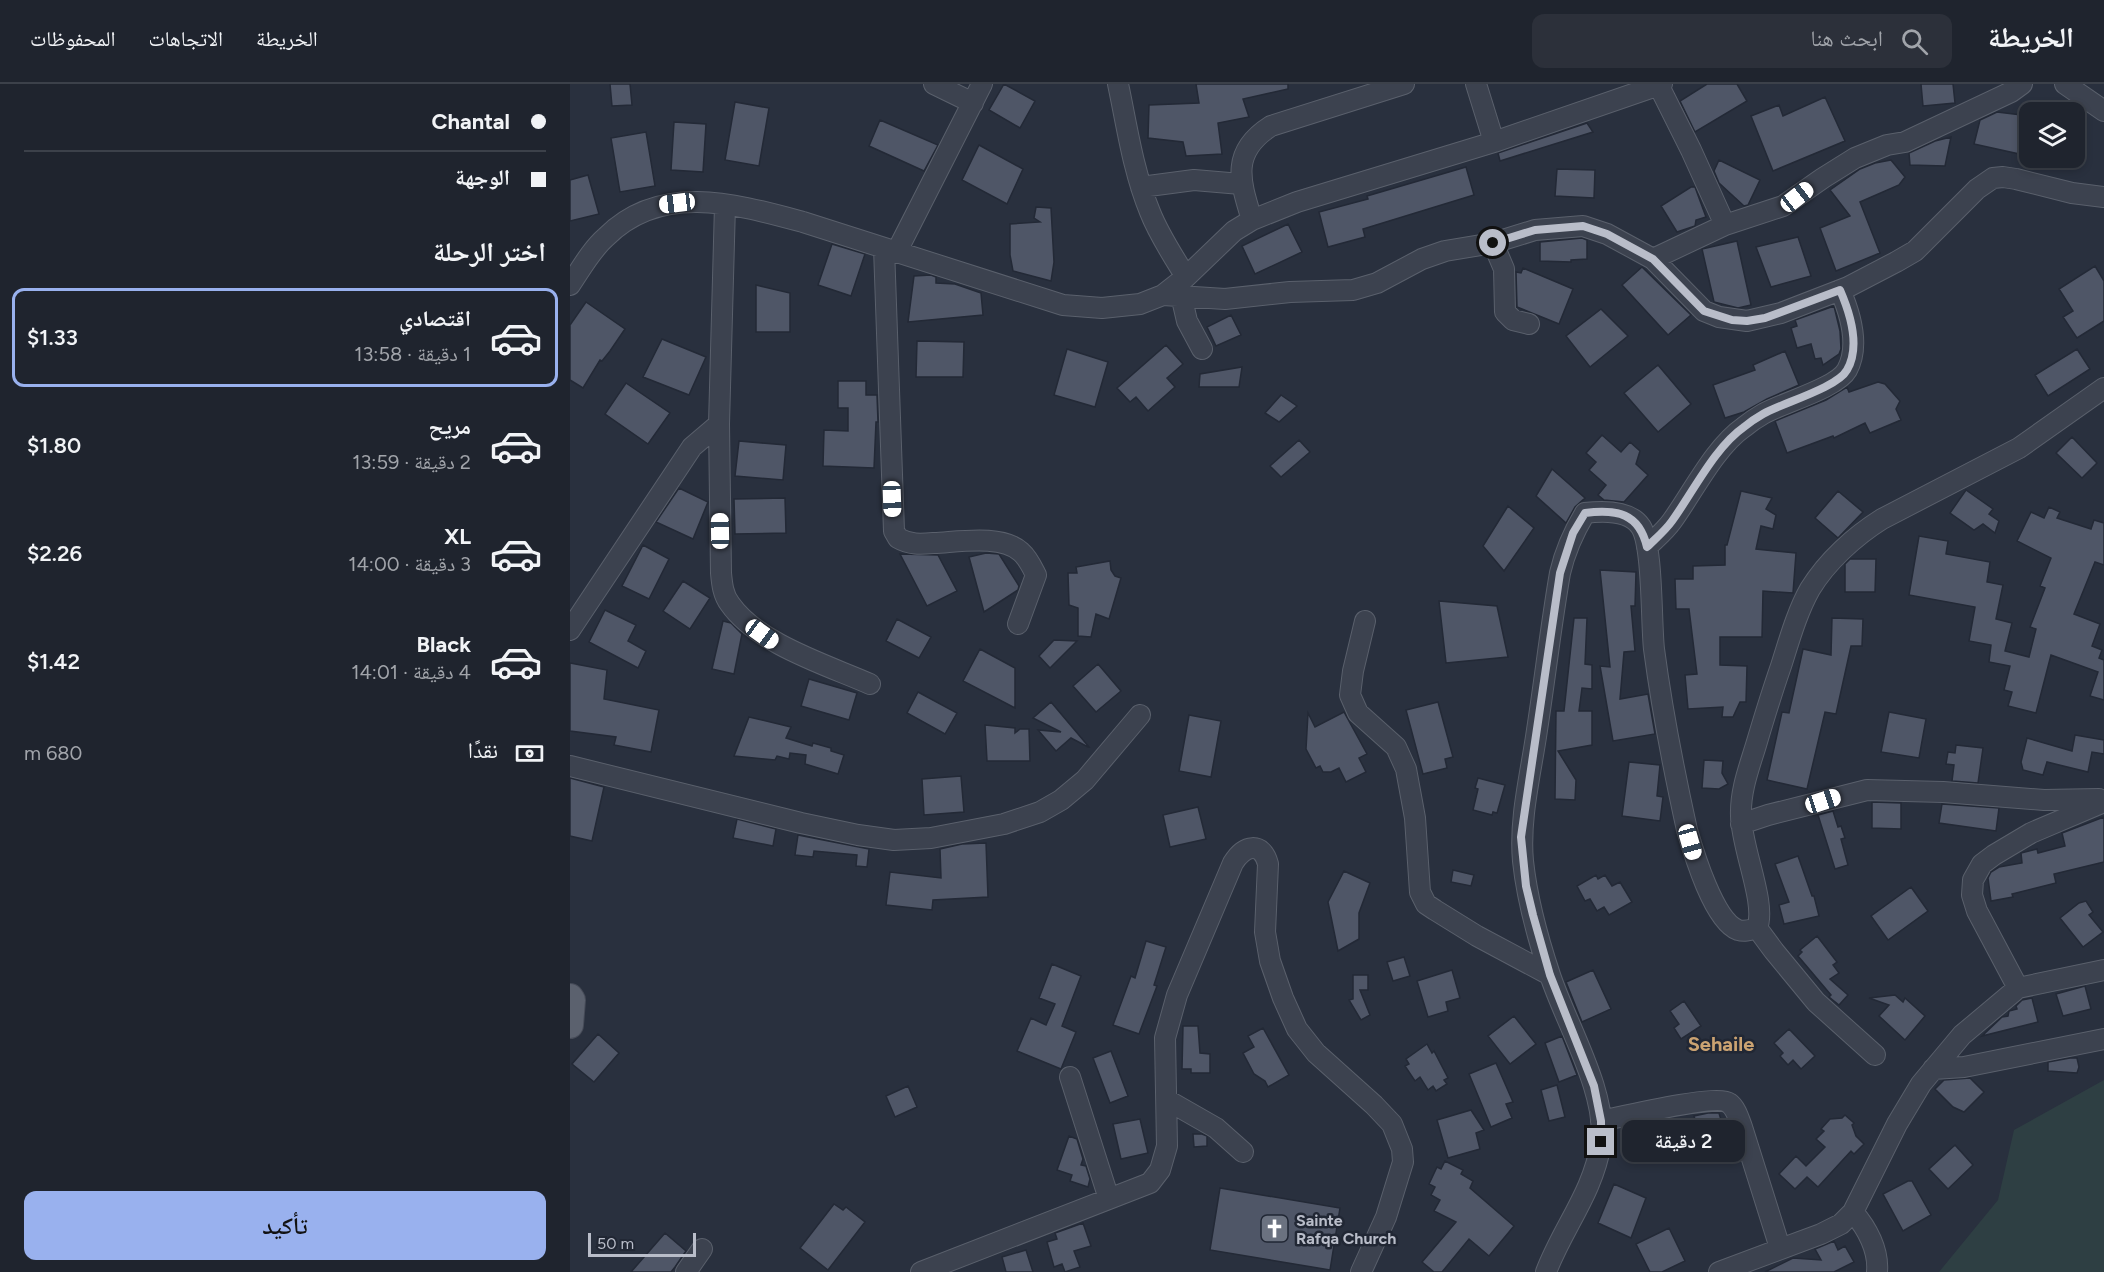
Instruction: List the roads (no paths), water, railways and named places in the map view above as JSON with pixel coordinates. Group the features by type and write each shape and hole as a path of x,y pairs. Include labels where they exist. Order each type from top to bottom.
{"main road":[{"path":"570,997 572,1000 570,1025"}],"street":[{"path":"934,84 973,103"},
{"path":"982,84 890,251 894,531 898,538 915,544 993,540 1020,550 1036,575 1018,624"},
{"path":"1118,84 1142,187 1186,321 1202,348"},
{"path":"1252,220 1241,184 1244,158 1259,134 1271,126 1404,84"},
{"path":"1476,84 1494,142"},
{"path":"1653,259 1725,225 1783,206 1855,158 1879,148 1905,142 2011,92 2022,84"},
{"path":"2066,84 2104,111"},
{"path":"570,285 604,238 620,224 658,205 677,203 725,205 781,216 1063,305 1102,308 1140,304 1176,289 1234,231 1252,220 1297,202 1494,142 1660,85 1725,225"},
{"path":"1176,289 1208,299 1290,292 1353,290 1377,283 1445,251 1493,243 1535,230 1583,226 1607,234 1653,259 1704,311 1732,320 1747,321 1765,318 1876,274 1915,251 1977,189 1993,178 2016,179 2072,193 2104,197"},
{"path":"1142,187 1194,180 1241,184"},
{"path":"725,205 719,424 723,589 729,603 752,626 773,642 870,684"},
{"path":"1493,243 1504,269 1504,312 1513,320 1529,324"},
{"path":"1647,547 1671,524 1727,441 1741,428 1763,414 1839,378 1846,372 1852,353 1852,323 1840,290"},
{"path":"1757,928 1760,920 1759,902 1747,860 1741,824 1741,799 1744,782 1775,683 1792,632 1810,590 1824,571 1862,532 2019,448 2104,388"},
{"path":"570,630 692,447 719,424"},
{"path":"1546,1272 1590,1186 1601,1142 1601,1121 1594,1086 1550,975 1526,886 1521,837 1560,573 1573,533 1585,513 1604,511 1634,520 1641,527 1647,547 1657,671 1682,805 1694,854 1714,902 1724,918 1733,928 1741,931 1757,928"},
{"path":"1365,621 1350,694 1358,713 1396,747 1406,769 1415,818 1420,892 1426,904 1456,924 1550,975"},
{"path":"570,766 801,824 874,838 921,839 1004,824 1040,812 1085,780 1140,715"},
{"path":"1741,824 1841,795 1867,790 1908,790 2044,800 2104,801"},
{"path":"2018,988 1977,911 1972,895 1973,880 1982,864 2022,839 2104,801"},
{"path":"921,1272 1150,1183 1160,1170 1167,1146 1165,1038 1177,995 1233,863 1242,850 1256,848 1266,855 1268,864 1265,932 1270,961 1297,1029 1316,1053 1392,1124 1402,1149 1404,1162 1386,1217 1361,1272"},
{"path":"1757,928 1816,1002 1875,1055"},
{"path":"1719,1272 1841,1224 1853,1212 1897,1124 1921,1084 1962,1035 2018,988 2104,970"},
{"path":"1933,1069 1964,1067 2104,1039"},
{"path":"1071,1077 1109,1198"},
{"path":"1601,1121 1698,1102 1719,1099 1727,1101 1734,1108 1742,1127 1780,1248"},
{"path":"1167,1100 1216,1128 1243,1152"},
{"path":"1853,1212 1864,1224 1878,1262 1877,1272"},
{"path":"686,1272 702,1249"}],"place":[{"name":"Sainte Rafqa Church","path":"1275,1229"}],"district":[{"name":"Sehaile","path":"1721,1044"}]}
